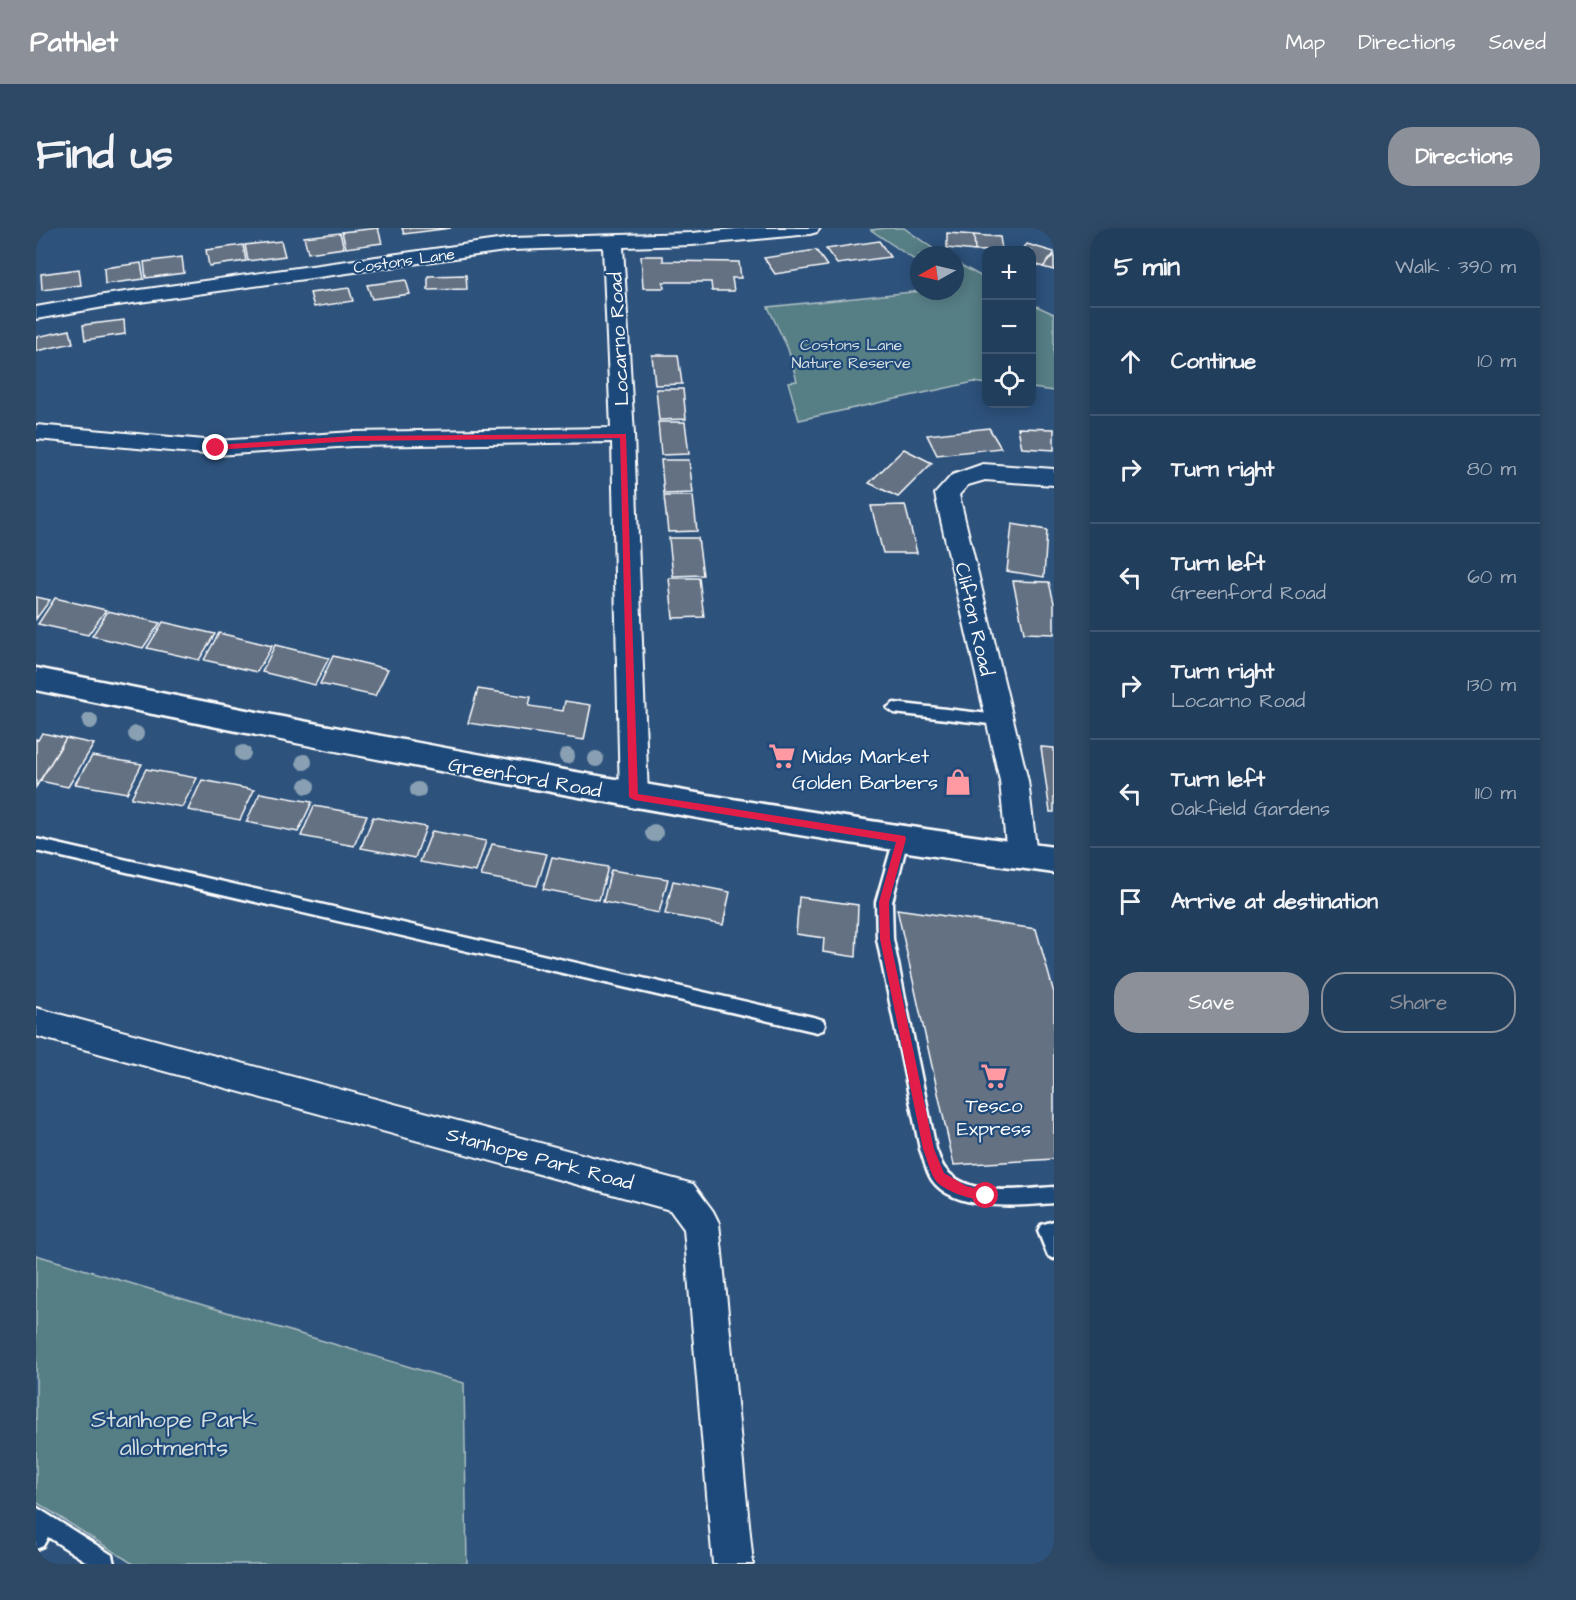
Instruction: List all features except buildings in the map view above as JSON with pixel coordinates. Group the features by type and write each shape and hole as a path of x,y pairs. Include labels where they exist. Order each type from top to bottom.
{"main road":[{"name":"Greenford Road","path":"36,679 458,765 634,797 901,839 1054,860"}],"street":[{"name":"Costons Lane","path":"36,313 104,301 512,244 613,241 810,228"},
{"name":"Locarno Road","path":"613,241 623,435 634,797"},
{"path":"36,432 216,448 353,439 623,435"},
{"name":"Clifton Road","path":"1022,856 1014,781 946,494 960,480 983,472 1054,477"},
{"name":"Stanhope Park Road","path":"36,1022 681,1196 701,1223 733,1564"}],"lane":[{"path":"894,708 998,720"},
{"path":"901,839 884,902 885,939 928,1149 940,1177 964,1191 998,1199 1054,1195"},
{"path":"36,845 817,1025"},
{"path":"1054,1230 1047,1231 1054,1250"},
{"path":"39,1527 105,1562"}],"green space":[{"path":"904,228 929,246 910,246 910,257 871,230"},
{"name":"Costons Lane Nature Reserve","path":"964,267 982,277 982,383 974,382 799,420 788,382 797,381 788,349 768,307 910,292 910,300 964,300"},
{"path":"1036,306 1054,314 1054,391 1036,389"},
{"name":"Stanhope Park allotments","path":"36,1255 464,1383 467,1564 133,1564 36,1502"}],"place":[{"name":"Midas Market","path":"782,756"},
{"name":"Golden Barbers","path":"958,782"},
{"name":"Tesco Express","path":"994,1076"}],"route":[{"path":"216,448 353,439 623,435 634,797 901,839 884,902 885,939 928,1149 940,1177 964,1191 986,1196"}]}
